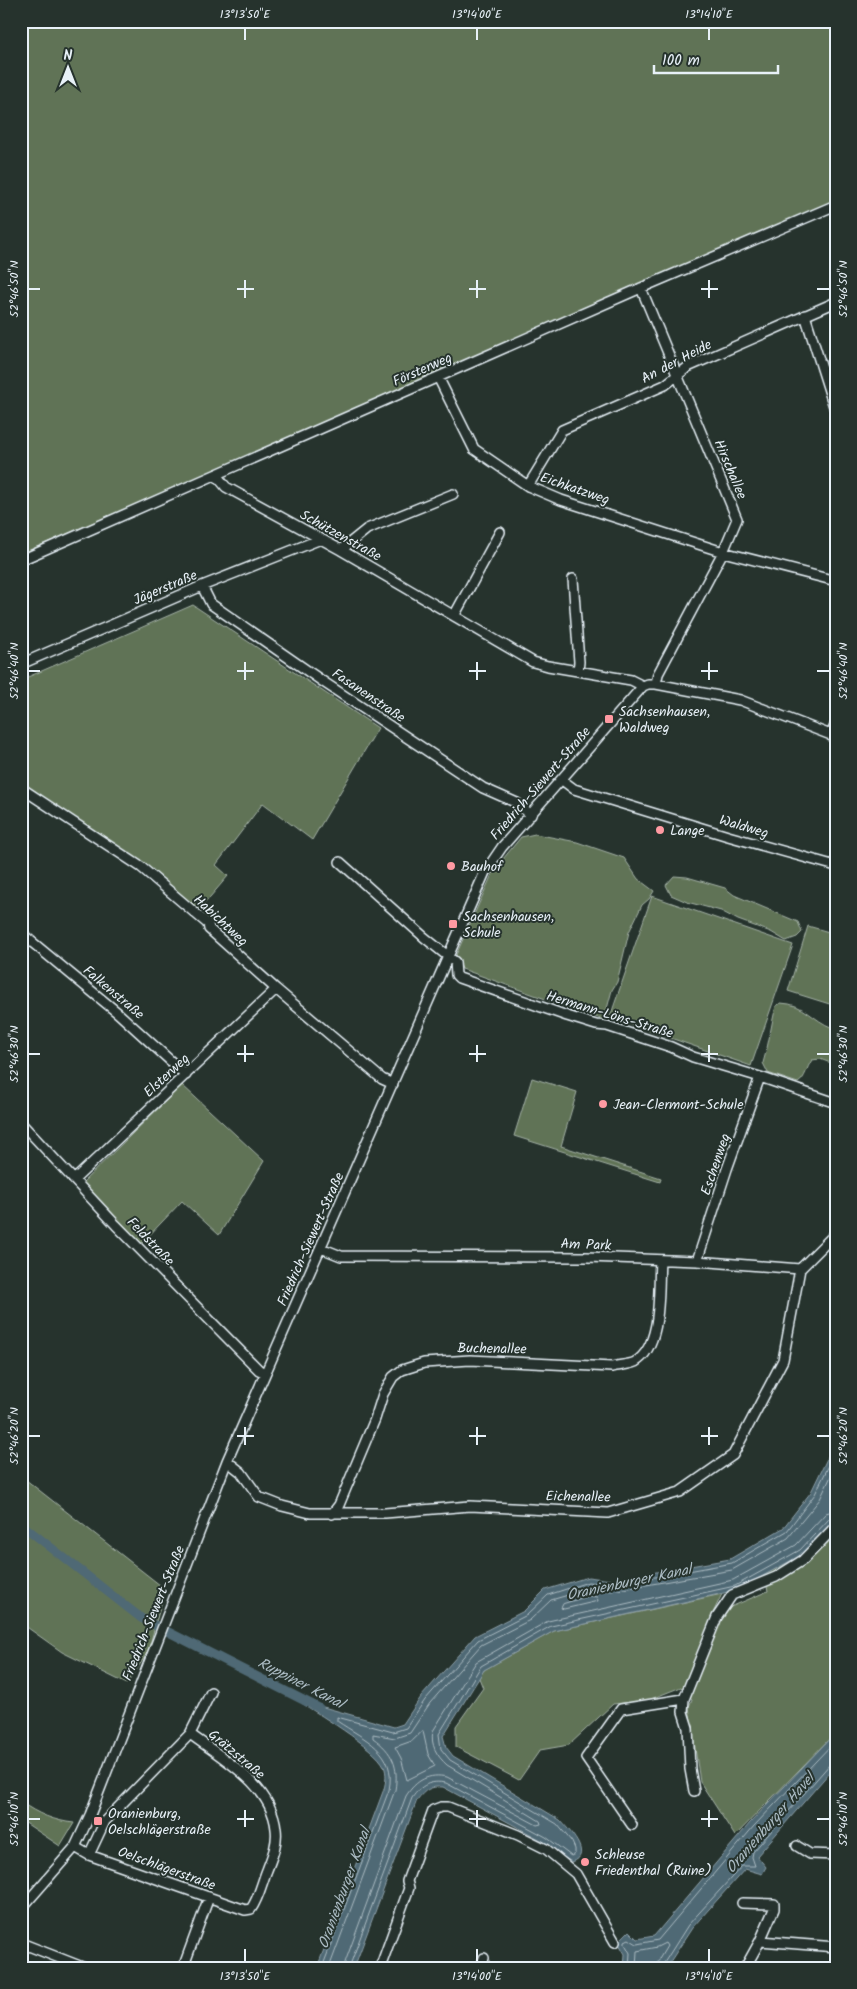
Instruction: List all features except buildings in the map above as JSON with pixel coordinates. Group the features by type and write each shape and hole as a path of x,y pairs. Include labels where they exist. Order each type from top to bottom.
{"street":[{"name":"Försterweg","path":"21,560 438,376 836,206"},
{"name":"Hirschallee","path":"641,288 736,519 723,552 658,674 656,684"},
{"name":"An der Heide","path":"528,486 562,430 665,385 688,367 836,302"},
{"path":"805,315 836,413"},
{"name":"Eichkatzweg","path":"438,376 474,449 528,486 561,500 723,552 836,581"},
{"name":"Schützenstraße","path":"216,475 226,487 341,550 533,662 631,680 643,686"},
{"path":"341,550 367,529 453,494"},
{"path":"454,616 500,532"},
{"name":"Jägerstraße","path":"21,664 202,586 321,540"},
{"path":"573,579 578,671"},
{"name":"Fasanenstraße","path":"202,586 211,604 325,684 483,788 518,803 531,815"},
{"path":"643,686 656,684 740,700 833,736 836,723"},
{"name":"Friedrich-Siewert-Straße","path":"21,1909 75,1846 90,1815 227,1461 485,872 502,847 643,686"},
{"name":"Waldweg","path":"562,780 574,789 728,836 836,866"},
{"name":"Habichtweg","path":"21,788 140,867 208,924 210,928 276,989 382,1079 393,1084"},
{"path":"340,862 448,956"},
{"name":"Falkenstraße","path":"21,932 118,1013 186,1075"},
{"name":"Hermann-Löns-Straße","path":"448,956 455,962 456,975 476,985 588,1023 607,1026 671,1047 693,1057 836,1103"},
{"name":"Elsterweg","path":"74,1180 276,989"},
{"name":"Eschenweg","path":"697,1261 760,1077"},
{"name":"Feldstraße","path":"21,1123 74,1180 252,1363 265,1374"},
{"path":"800,1270 836,1233"},
{"name":"Am Park","path":"321,1248 341,1256 577,1257 697,1261 800,1270"},
{"name":"Buchenallee","path":"332,1514 338,1504 383,1394 393,1377 402,1370 424,1363 470,1360 612,1366 634,1363 646,1353 653,1339 660,1260"},
{"name":"Eichenallee","path":"227,1461 241,1472 260,1496 310,1513 385,1513 470,1506 608,1513 680,1492 733,1455 783,1360 800,1270"},
{"path":"694,1790 690,1769 688,1728 683,1712 684,1699 717,1617 732,1595 776,1577 803,1560 836,1526"},
{"path":"89,1854 105,1822 190,1734 211,1692"},
{"path":"632,1825 586,1758 621,1709 684,1699"},
{"name":"Grätzstraße","path":"190,1734 235,1767 257,1788 272,1810 277,1829 275,1848 251,1909"},
{"path":"380,1968 409,1888 407,1881 432,1810 441,1807 448,1807 466,1814 518,1835 546,1849 576,1874 615,1942"},
{"name":"Oelschlägerstraße","path":"75,1846 89,1854 245,1910 251,1909"},
{"path":"796,1846 810,1854 836,1855"},
{"path":"183,1968 209,1897"},
{"path":"742,1903 774,1904 774,1909 760,1941 744,1968"},
{"path":"760,1941 836,1947"},
{"path":"21,1944 85,1968"},
{"path":"481,1968 484,1958"}],"green space":[{"path":"21,21 836,21 836,200 21,554"},
{"path":"193,605 378,728 312,840 263,803 216,865 228,876 198,911 141,866 21,781 21,680"},
{"path":"535,834 577,842 624,858 638,879 654,891 642,905 629,932 617,982 612,990 604,1020 462,969 456,955 494,870 521,837"},
{"path":"674,876 687,877 725,888 734,895 798,922 802,932 797,937 786,941 771,932 738,920 721,911 687,902 671,895 666,885"},
{"path":"652,896 793,945 751,1066 610,1017"},
{"path":"808,926 836,934 836,1006 788,991"},
{"path":"781,1003 796,1006 833,1028 836,1020 836,1065 820,1059 812,1060 803,1078 798,1083 768,1073 763,1063 776,1006"},
{"path":"532,1078 577,1092 561,1146 661,1178 660,1182 514,1136"},
{"path":"182,1085 264,1161 219,1235 182,1201 141,1244 82,1183"},
{"path":"21,1476 165,1589 148,1652 127,1684 62,1652 21,1623"},
{"path":"836,1518 836,1732 735,1836 700,1782 689,1707 692,1699 681,1687 646,1701 613,1704 569,1745 540,1750 519,1780 456,1747 456,1726 483,1688 479,1678 484,1670 554,1631 722,1594 712,1615 768,1591 764,1575 803,1554"},
{"path":"21,1802 46,1816 74,1823 60,1846 21,1820"}],"water":[{"name":"Oranienburger Kanal","path":"836,1440 836,1518 803,1554 737,1590 554,1631 484,1670 443,1736 446,1747 453,1756 560,1820 580,1848 581,1854 578,1859 572,1862 558,1854 543,1841 443,1787 431,1788 425,1791 417,1800 354,1968 317,1968 384,1789 386,1775 384,1766 369,1749 344,1730 295,1699 394,1727 403,1724 421,1697 475,1636 524,1611 545,1590 588,1577 611,1580 730,1559 783,1528 811,1492"},
{"name":"Oranienburger Havel","path":"836,1732 836,1765 757,1856 766,1867 762,1874 745,1869 692,1928 666,1968 624,1968 625,1954 618,1942 629,1931 637,1939 654,1936 750,1823"}],"waterway":[{"name":"Ruppiner Kanal","path":"21,1524 141,1618 319,1708"}],"place":[{"name":"Sachsenhausen, Waldweg","path":"609,719"},
{"name":"Lange","path":"660,830"},
{"name":"Bauhof","path":"451,866"},
{"name":"Sachsenhausen, Schule","path":"453,924"},
{"name":"Jean-Clermont-Schule","path":"603,1104"},
{"name":"Oranienburg, Oelschlägerstraße","path":"98,1821"},
{"name":"Schleuse Friedenthal (Ruine)","path":"585,1862"}]}
